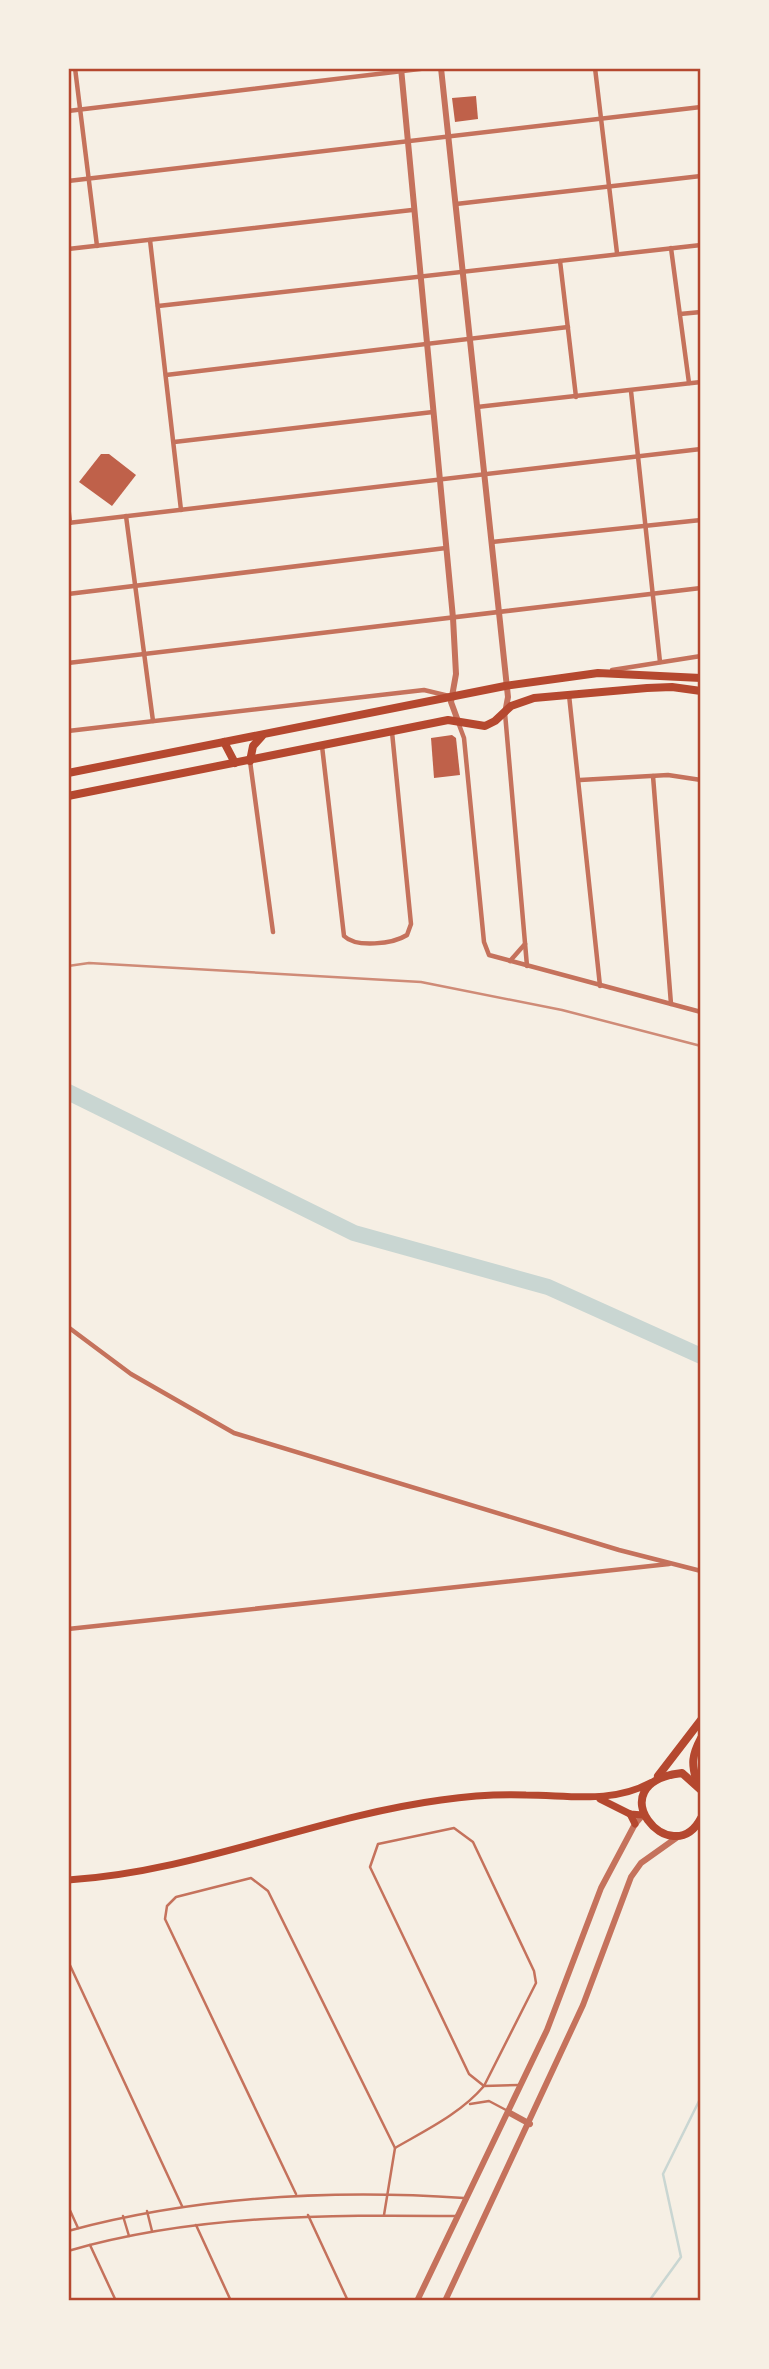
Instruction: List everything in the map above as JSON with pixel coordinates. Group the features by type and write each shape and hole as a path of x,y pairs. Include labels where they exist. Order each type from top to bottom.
{"main road":[{"path":"68,773 505,686 598,673 701,678"},
{"path":"68,796 458,721 485,726 520,700 672,687 701,691"},
{"path":"250,761 253,746 264,734"},
{"path":"224,742 235,763"},
{"path":"701,1720 643,1795 643,1815 655,1830 668,1835 701,1832"},
{"path":"699,1788 692,1767 692,1754 701,1738"},
{"path":"68,1880 171,1864 397,1807 486,1796 600,1798 626,1793 653,1781 682,1773 699,1788"},
{"path":"600,1798 630,1814 643,1815"},
{"path":"630,1814 635,1824"},
{"path":"684,1834 701,1818"}],"street":[{"path":"75,68 97,246"},
{"path":"68,111 428,68"},
{"path":"441,68 508,696 505,713 527,967"},
{"path":"595,68 617,253"},
{"path":"401,70 412,210 428,344 453,618 456,674 451,696 464,738 484,942 489,955 510,962 701,1012"},
{"path":"68,181 701,107"},
{"path":"455,204 701,176"},
{"path":"68,249 412,210"},
{"path":"150,240 181,510"},
{"path":"158,306 701,245"},
{"path":"671,248 689,383"},
{"path":"560,261 576,397"},
{"path":"680,314 701,312"},
{"path":"166,375 568,327"},
{"path":"476,407 701,382"},
{"path":"631,391 660,662"},
{"path":"174,442 434,411"},
{"path":"68,505 69,523 701,449"},
{"path":"126,516 153,721"},
{"path":"491,542 701,520"},
{"path":"68,594 446,548"},
{"path":"68,663 701,588"},
{"path":"598,673 701,656"},
{"path":"68,731 424,690 451,696"},
{"path":"569,695 600,986"},
{"path":"322,746 344,936 353,943 395,940 407,935 411,924 392,733"},
{"path":"250,761 273,932"},
{"path":"580,780 653,776 701,780"},
{"path":"653,776 671,1004"},
{"path":"510,962 525,943"},
{"path":"68,1327 131,1374 234,1433 619,1550 701,1571"},
{"path":"68,1629 673,1563"},
{"path":"417,2301 522,2085 583,1942 600,1888 635,1824 643,1815"},
{"path":"445,2301 530,2124 583,2005 631,1877 653,1852 684,1834"},
{"path":"508,2112 530,2124"}],"lane":[{"path":"395,2148 467,2105 484,2086 536,1983 534,1971 473,1842 454,1828 378,1844 370,1867 469,2074 484,2086 522,2085"},
{"path":"296,2194 165,1919 167,1906 176,1897 251,1878 268,1891 395,2148 384,2215"},
{"path":"68,1961 182,2206"},
{"path":"467,2105 489,2101 508,2112"},
{"path":"68,2231 147,2211 296,2194 387,2193 467,2198"},
{"path":"68,2206 78,2228"},
{"path":"147,2211 152,2231"},
{"path":"308,2215 348,2301"},
{"path":"68,2251 129,2235 196,2225 308,2215 458,2216"},
{"path":"123,2216 129,2235"},
{"path":"196,2225 231,2301"},
{"path":"90,2245 116,2301"}],"building":[{"path":"476,96 478,119 455,122 452,98"},
{"path":"101,454 109,454 136,475 112,506 79,482"},
{"path":"452,735 456,738 460,775 434,778 431,738"}],"waterway":[{"path":"68,1092 354,1233 548,1287 701,1356"},
{"path":"649,2301 681,2257 663,2174 701,2097"}],"railway":[{"path":"68,966 89,963 421,982 562,1010 701,1046"}]}
